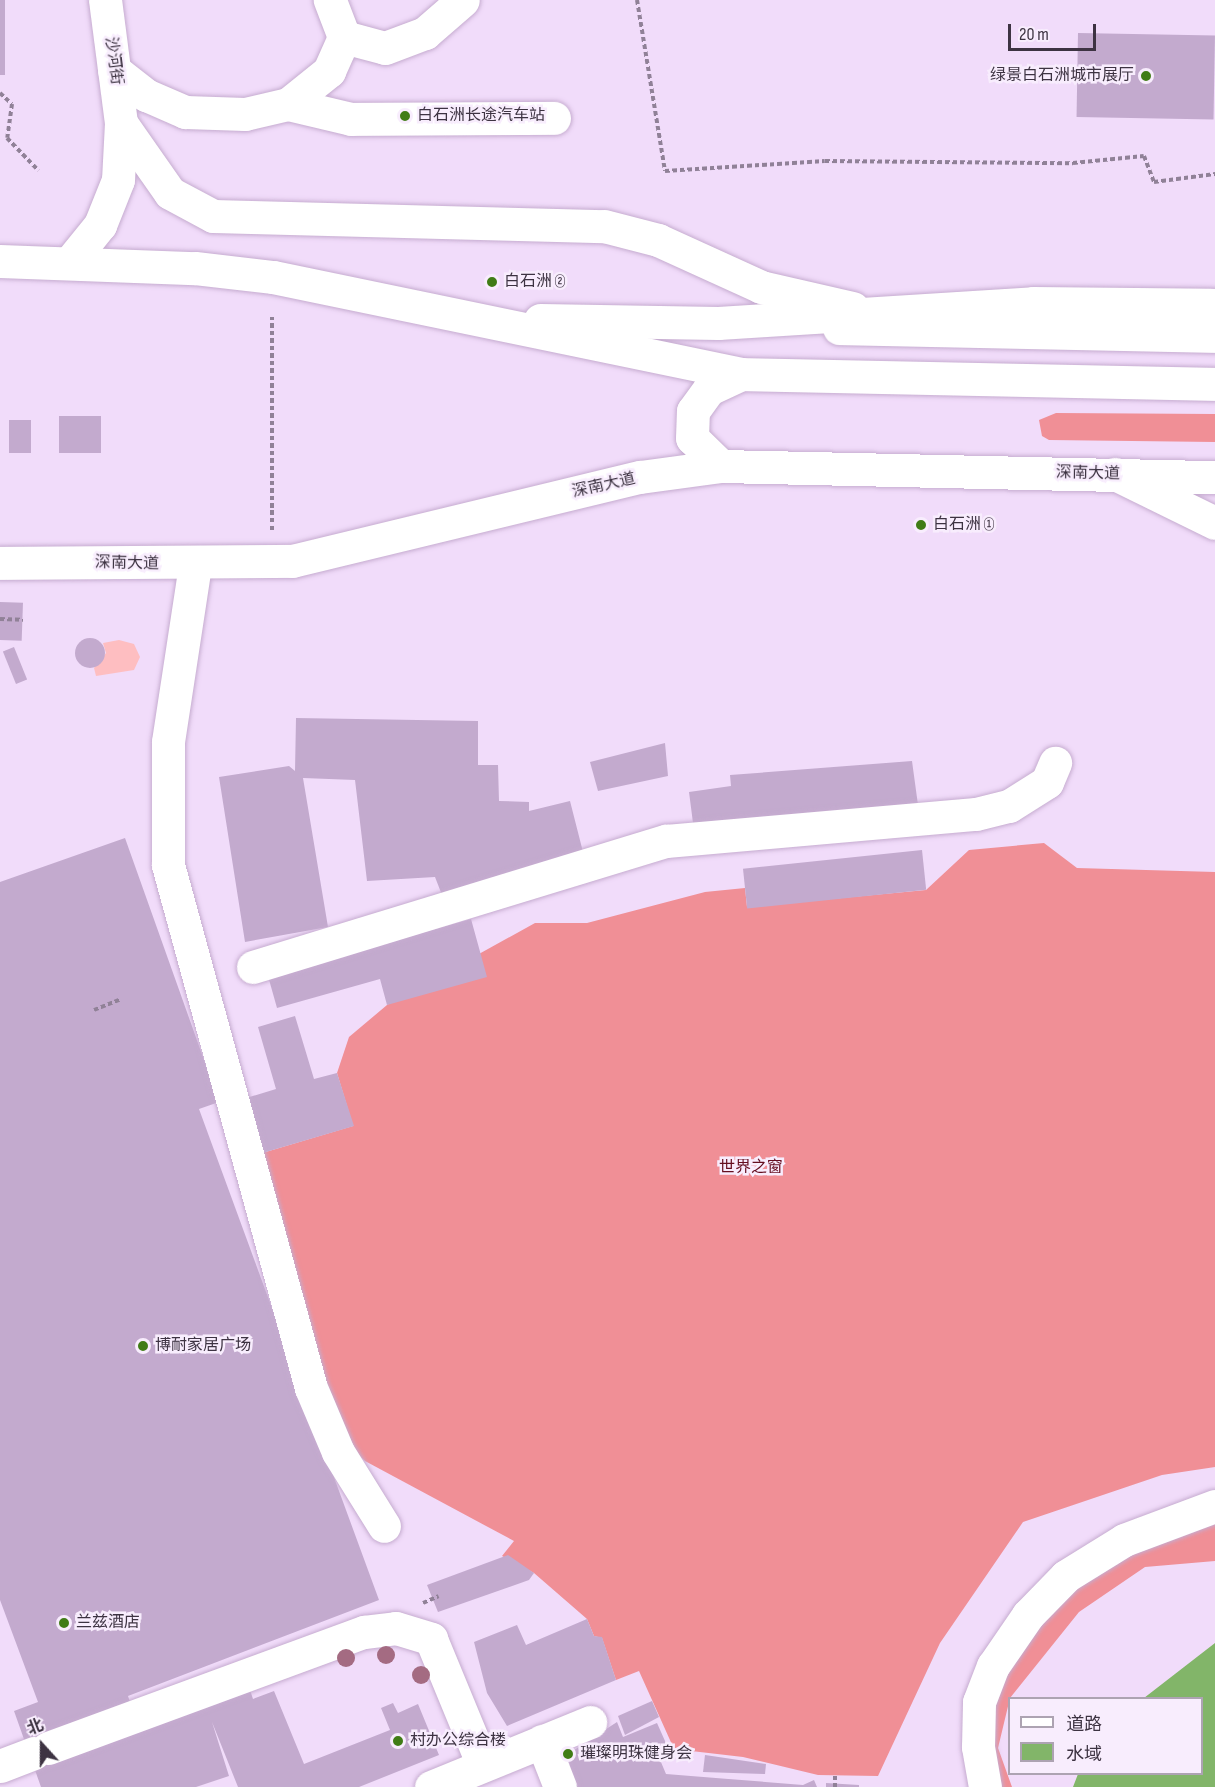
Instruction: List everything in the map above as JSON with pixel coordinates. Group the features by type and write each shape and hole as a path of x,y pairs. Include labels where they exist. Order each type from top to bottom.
{"main road":[{"path":"114,70 146,94 184,112 245,114 288,104 329,71 344,37 330,0"},
{"path":"344,37 386,48 425,33 463,0"},
{"name":"沙河街","path":"70,262 100,225 118,180 121,123 114,70 112,6"},
{"path":"288,104 351,119 554,118"},
{"path":"121,123 170,193 213,216 604,226 631,230 790,296 888,312"},
{"path":"0,261 70,262 273,277 452,318 741,374 1215,384"},
{"path":"718,323 1033,303 1215,305"},
{"path":"452,318 1215,336"},
{"path":"721,466 692,438 693,411 709,389 741,374"},
{"name":"深南大道","path":"0,563 195,565 316,557 631,479 721,466 1215,477"},
{"path":"1115,474 1215,523"},
{"path":"195,565 169,732 168,864 311,1388 338,1452 384,1526"},
{"path":"253,967 666,841 998,808 1033,795 1047,782 1055,763"},
{"path":"985,1787 978,1747 979,1702 993,1666 1028,1615 1066,1576 1124,1540 1215,1506"},
{"path":"0,1766 364,1632 396,1628 431,1639 483,1765"},
{"path":"431,1787 590,1722"},
{"path":"542,1742 560,1787"}],"path":[{"path":"637,0 666,171 825,161 1073,163 1144,156 1154,182 1215,174"},
{"path":"0,93 12,104 7,138 38,170"},
{"path":"272,317 272,530"},
{"path":"0,619 23,620"},
{"path":"94,1010 121,999"},
{"path":"417,1605 439,1596"},
{"path":"834,1787 835,1776"}],"shaded area":[{"path":"119,640 134,644 140,657 134,670 96,676 94,668 106,653 103,643"}],"green space":[{"path":"1056,413 1215,414 1215,442 1049,440 1042,436 1039,420"},
{"name":"世界之窗","path":"1044,843 1077,868 1215,872 1215,1467 1162,1475 1023,1522 940,1643 878,1776 818,1775 743,1757 674,1749 639,1671 616,1680 602,1638 594,1636 587,1619 534,1573 502,1556 514,1541 365,1461 348,1445 326,1399 259,1154 353,1126 337,1073 349,1037 387,1005 535,923 587,923 705,892 745,888 747,907 926,890 969,850"},
{"path":"1215,1511 1215,1561 1145,1567 1079,1612 1011,1697 1008,1697 998,1748 1012,1787 990,1787 997,1669 1069,1580"}],"water":[{"path":"1215,1643 1215,1787 1073,1787 1078,1775 1203,1775 1203,1697 1145,1697"}],"building":[{"path":"0,0 5,0 5,75 0,75"},
{"name":"绿景白石洲城市展厅","path":"1078,33 1215,35 1214,119 1077,117"},
{"path":"59,416 101,416 101,453 59,453"},
{"path":"9,420 31,420 31,453 9,453"},
{"path":"0,602 23,603 22,641 0,640"},
{"path":"90,638 101,642 105,653 101,664 90,668 79,664 75,653 79,642"},
{"path":"14,647 27,679 16,684 3,651"},
{"path":"296,718 478,721 478,765 498,765 499,801 529,802 529,811 570,801 583,852 442,895 435,877 367,881 355,780 303,778 328,927 245,942 219,777 289,766 295,771"},
{"path":"665,743 668,776 598,791 590,762"},
{"path":"912,761 918,805 693,823 689,792 731,786 730,775"},
{"name":"博耐家居广场","path":"125,838 219,1102 199,1109 379,1600 128,1696 132,1708 249,1687 253,1699 274,1691 304,1764 390,1730 381,1708 393,1703 398,1713 418,1704 439,1755 359,1787 238,1787 212,1722 229,1776 196,1787 41,1787 14,1711 38,1702 0,1600 0,882"},
{"path":"922,850 926,890 747,909 743,869"},
{"path":"471,919 487,977 387,1005 380,979 277,1008 268,976"},
{"path":"295,1016 314,1079 337,1073 354,1126 259,1154 243,1099 276,1089 258,1027"},
{"path":"508,1555 534,1573 529,1580 438,1612 427,1585"},
{"path":"587,1619 594,1636 602,1637 616,1680 507,1726 487,1693 474,1642 517,1625 526,1645"},
{"path":"652,1701 659,1717 625,1735 618,1716"},
{"path":"617,1722 623,1737 657,1723 669,1750 658,1755 666,1774 803,1785 814,1780 817,1787 573,1787 568,1754"},
{"path":"705,1755 766,1764 765,1774 703,1772"},
{"path":"826,1783 859,1785 859,1787 826,1787"}],"place":[{"name":"绿景白石洲城市展厅","path":"1146,76"},
{"name":"白石洲长途汽车站","path":"405,116"},
{"name":"白石洲 ②","path":"492,282"},
{"name":"白石洲 ①","path":"921,525"},
{"name":"博耐家居广场","path":"143,1346"},
{"name":"兰兹酒店","path":"64,1623"},
{"name":"村办公综合楼","path":"398,1741"},
{"name":"璀璨明珠健身会","path":"568,1754"}]}
